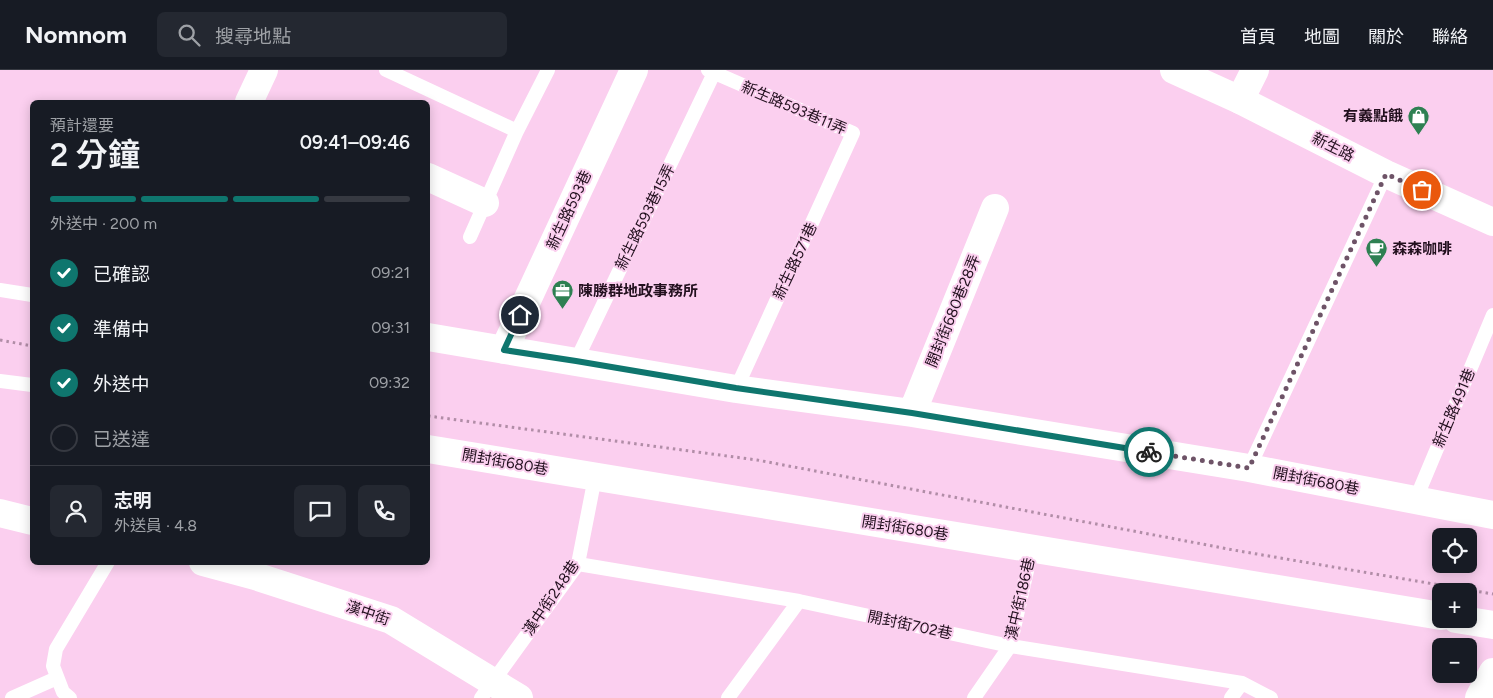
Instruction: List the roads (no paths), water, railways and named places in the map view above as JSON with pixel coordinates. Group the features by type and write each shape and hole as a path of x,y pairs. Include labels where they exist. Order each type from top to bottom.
{"street":[{"path":"256,100 264,70"},
{"name":"新生路593巷","path":"504,350 634,70"},
{"name":"新生路","path":"1174,70 1240,100 1386,174 1493,222"},
{"path":"1240,100 1255,70"},
{"path":"430,178 484,203"},
{"name":"開封街680巷28弄","path":"912,413 995,208"},
{"name":"開封街680巷","path":"430,337 736,388 912,413 1249,468 1493,515"},
{"name":"開封街680巷","path":"430,449 1432,615"},
{"path":"0,513 30,520"},
{"name":"漢中街","path":"214,565 391,620 486,690 519,698"},
{"path":"1477,622 1493,625"},
{"path":"1479,698 1493,672"}],"lane":[{"path":"386,70 518,131"},
{"path":"470,237 484,203 548,70"},
{"name":"新生路593巷11弄","path":"711,72 853,133"},
{"name":"新生路593巷15弄","path":"576,361 711,72"},
{"name":"新生路571巷","path":"736,388 853,133"},
{"path":"1249,468 1386,174"},
{"path":"0,290 30,295"},
{"name":"新生路491巷","path":"1416,501 1493,315"},
{"path":"0,381 30,385"},
{"name":"漢中街248巷","path":"486,690 578,564 595,477"},
{"name":"漢中街186巷","path":"974,698 1010,646 1032,549"},
{"name":"開封街702巷","path":"578,564 799,601 1010,646 1242,682"},
{"path":"70,698 63,692 53,666 56,649 106,565"},
{"path":"728,698 799,601"},
{"path":"12,698 57,678"},
{"path":"1231,698 1242,682 1271,698"}],"place":[{"name":"有義點餓","path":"1419,135"},
{"name":"森森咖啡","path":"1376,268"},
{"name":"陳勝群地政事務所","path":"562,310"}]}
